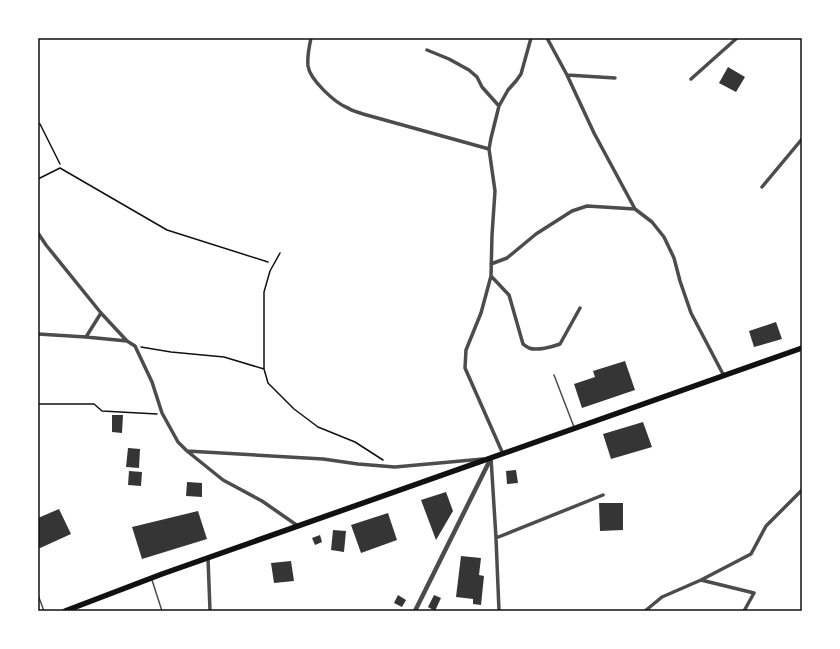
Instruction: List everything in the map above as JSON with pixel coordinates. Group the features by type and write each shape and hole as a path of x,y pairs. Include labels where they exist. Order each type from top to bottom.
{"main road":[{"path":"65,611 208,558 802,348"}],"street":[{"path":"311,38 308,55 308,68 318,84 333,99 347,108 362,114 489,149"},
{"path":"503,454 465,368 465,359 466,350 481,314 491,276 495,191 489,149 491,138 499,106 508,90 520,74 531,38"},
{"path":"547,38 567,75 594,134 635,209 652,222 664,237 674,258 691,313 724,376"},
{"path":"691,79 737,38"},
{"path":"427,50 449,59 469,70 499,106"},
{"path":"567,75 615,78"},
{"path":"762,187 802,139"},
{"path":"491,264 507,258 536,234 572,211 587,206 635,209"},
{"path":"38,233 101,313 127,341 135,346 152,382 162,413 178,442 223,480 262,502 298,526"},
{"path":"491,276 509,295 523,344 529,348 537,349 560,344 580,308"},
{"path":"86,337 101,313"},
{"path":"38,334 127,341"},
{"path":"187,451 323,459 395,467 491,458"},
{"path":"491,458 499,611"},
{"path":"415,611 491,458"},
{"path":"645,611 662,597 701,580 751,554 766,526 802,490"},
{"path":"496,538 603,495"},
{"path":"208,558 210,611"},
{"path":"701,580 754,593 744,611"}],"lane":[{"path":"554,375 575,429"},
{"path":"152,578 162,611"},
{"path":"38,595 44,611"}],"path":[{"path":"38,123 40,124 60,164"},
{"path":"38,180 60,168 167,230 268,262"},
{"path":"280,253 270,271 264,292 264,370 268,383 294,409 318,427 355,442 395,467"},
{"path":"135,346 171,352 224,357 264,370"},
{"path":"38,404 94,404 102,411 159,414"}],"building":[{"path":"728,67 745,77 736,92 719,83"},
{"path":"776,322 782,339 754,347 749,331"},
{"path":"625,361 635,390 582,408 574,384 595,377 593,371"},
{"path":"112,415 123,415 122,433 112,432"},
{"path":"643,422 652,447 611,459 603,434"},
{"path":"128,448 140,449 139,468 126,467"},
{"path":"516,470 518,483 507,484 506,471"},
{"path":"129,471 142,472 141,486 128,485"},
{"path":"187,482 202,483 202,497 186,496"},
{"path":"446,492 453,511 436,540 421,500"},
{"path":"599,503 623,503 623,530 600,531"},
{"path":"59,509 71,534 38,549 38,518"},
{"path":"198,511 207,539 142,559 132,527"},
{"path":"388,513 397,540 361,553 351,525"},
{"path":"333,530 346,531 344,552 331,550"},
{"path":"320,535 322,542 315,545 312,538"},
{"path":"461,556 481,558 479,575 484,576 481,605 473,604 473,599 456,597"},
{"path":"291,561 294,581 274,583 271,563"},
{"path":"398,595 406,600 402,607 394,603"},
{"path":"434,595 441,598 435,611 428,607"}]}
